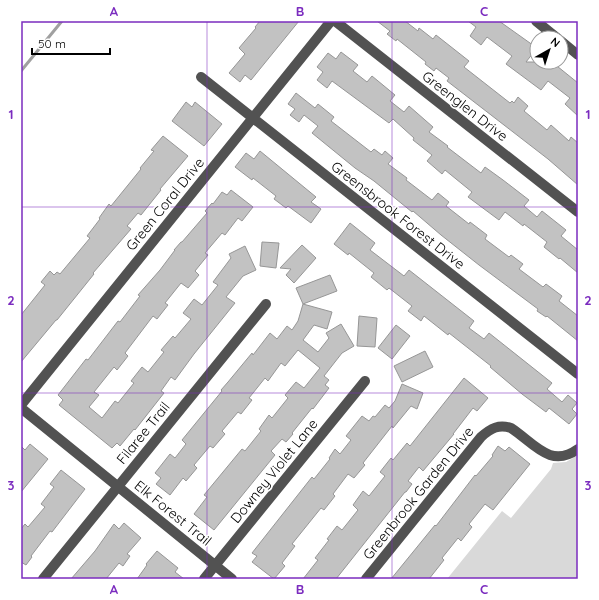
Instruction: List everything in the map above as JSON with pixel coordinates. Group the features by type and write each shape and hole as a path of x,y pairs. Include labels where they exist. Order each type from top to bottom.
{"street":[{"name":"Green Coral Drive","path":"21,405 331,21"},
{"name":"Greenglen Drive","path":"335,21 578,212"},
{"path":"536,21 547,30"},
{"path":"569,48 578,55"},
{"name":"Greensbrook Forest Drive","path":"201,77 578,374"},
{"name":"Filaree Trail","path":"43,579 266,304"},
{"name":"Downey Violet Lane","path":"204,579 365,381"},
{"name":"Elk Forest Trail","path":"21,408 232,579"},
{"name":"Greenbrook Garden Drive","path":"366,579 481,437 492,428 498,426 512,428 552,457 567,455 578,449"}],"shaded area":[{"path":"578,455 578,579 447,579 502,511 511,518 551,469 553,463 566,462"}],"building":[{"path":"260,21 299,21 251,80 245,75 240,82 229,73 245,54 239,48"},
{"path":"377,21 405,21 418,31 419,28 433,39 436,35 469,61 464,67 510,103 512,101 514,103 518,97 528,106 524,111 547,130 551,125 569,141 571,137 578,143 578,185 548,159 447,81 449,78 436,68 434,71 425,64 426,62 397,39 396,41 387,34 390,31"},
{"path":"468,21 499,21 529,42 529,58 526,62 529,62 529,70 562,70 578,83 578,116 565,104 570,98 548,81 541,90 506,64 512,56 487,37 481,45 470,36 476,27"},
{"path":"341,52 358,65 353,71 367,82 372,76 395,95 390,101 404,112 409,106 433,127 429,132 448,146 447,147 481,173 485,167 529,200 524,206 537,217 542,211 566,230 561,236 578,250 578,273 544,247 547,242 524,224 523,226 505,212 499,220 468,197 472,192 445,170 442,174 427,161 432,155 413,140 414,138 393,119 389,123 332,81 327,88 317,80 323,72 317,67 328,53 336,59"},
{"path":"296,93 315,108 318,104 334,117 331,121 371,152 374,149 382,155 385,151 393,158 388,164 407,178 406,180 432,200 438,193 449,202 446,206 469,224 470,222 487,235 485,239 509,257 511,255 523,264 519,269 543,287 546,284 562,296 559,301 578,316 578,341 547,316 546,317 537,311 538,309 479,265 413,211 412,212 374,181 355,168 312,133 318,126 304,115 299,122 290,115 295,109 288,104"},
{"path":"186,102 192,107 195,102 222,124 204,146 172,121"},
{"path":"163,136 188,156 160,189 161,190 141,215 138,213 127,226 131,229 93,273 94,274 57,320 21,362 21,315 45,285 41,282 50,271 54,275 57,272 60,274 90,238 87,236 109,204 111,206 141,169 140,168 154,151 151,150"},
{"path":"260,151 316,197 311,202 321,209 311,223 288,206 286,208 274,199 276,196 253,178 252,180 235,167 246,153 254,159"},
{"path":"231,190 253,207 242,221 238,218 225,235 222,233 205,253 208,255 195,271 199,275 188,288 181,283 165,303 168,305 157,319 153,316 125,353 128,356 117,370 114,367 94,392 99,395 89,407 102,418 115,401 118,403 134,383 131,381 142,367 148,372 164,352 161,350 173,336 175,338 191,319 183,313 194,299 202,305 218,285 213,282 231,258 229,254 245,246 256,270 243,276 226,297 235,303 175,380 171,377 161,391 164,393 135,430 134,429 120,446 117,443 112,448 59,405 63,400 58,395 86,359 88,360 118,321 120,322 140,296 138,295 160,270 174,250 207,213 205,211 212,203 213,204 222,192 227,195"},
{"path":"350,223 375,243 370,250 404,276 409,270 474,321 469,328 484,339 489,333 552,383 547,389 562,402 568,395 577,403 572,409 577,414 569,424 549,408 546,412 522,394 490,367 491,366 449,333 448,335 424,316 421,321 408,311 412,306 389,288 387,290 371,277 374,273 349,253 348,255 334,244"},
{"path":"262,242 279,243 276,268 260,266"},
{"path":"302,245 316,258 294,283 286,275 291,269 280,268"},
{"path":"330,275 337,291 303,304 296,288"},
{"path":"303,304 332,312 327,329 314,325 303,340 318,352 329,338 326,333 341,324 354,346 342,353 324,376 329,380 325,385 329,388 286,442 282,439 271,451 275,455 214,530 194,514 207,497 204,495 242,449 245,451 261,431 259,429 269,415 272,418 288,398 285,395 296,382 304,388 320,368 298,350 285,366 281,363 268,381 265,378 249,398 252,400 241,414 238,412 222,431 225,434 213,448 210,446 194,465 197,468 186,481 183,478 170,495 156,484 161,478 155,473 170,454 175,458 186,444 182,440 222,391 221,390 252,353 253,355 270,333 277,339 287,326 292,330 298,321"},
{"path":"359,316 377,318 375,347 357,346"},
{"path":"396,325 410,336 392,359 378,348"},
{"path":"425,351 433,367 402,382 394,366"},
{"path":"464,378 488,398 477,411 473,408 454,434 423,471 419,467 408,481 412,484 336,579 303,579 318,560 315,558 329,540 327,539 337,526 342,530 358,510 353,505 363,491 369,496 385,476 380,472 391,458 393,460 407,443 410,446"},
{"path":"402,384 423,393 417,409 411,406 393,428 392,426 363,463 365,465 354,478 348,474 333,494 335,496 324,510 321,508 292,544 295,546 282,563 285,566 274,579 252,562 257,556 252,553 312,477 314,479 330,459 329,458 335,449 340,454 351,440 346,436 362,416 369,421 373,416 375,417 385,405 389,408 395,401"},
{"path":"30,444 48,459 21,492 21,446 25,450"},
{"path":"498,446 505,451 509,447 530,464 493,510 485,504 469,524 472,527 461,541 458,538 442,558 444,560 429,579 391,579 435,525 436,526 475,475 476,476 493,456 492,455"},
{"path":"61,470 85,489 52,532 50,531 26,565 21,562 21,529 25,524 28,527 45,507 41,504 54,487 50,484"},
{"path":"124,523 141,538 127,554 130,556 123,566 119,563 106,579 71,579 95,551 114,524 119,529"},
{"path":"157,551 178,568 175,572 184,579 137,579 147,565 146,564"}],"waterway":[{"path":"21,71 62,21"}]}
